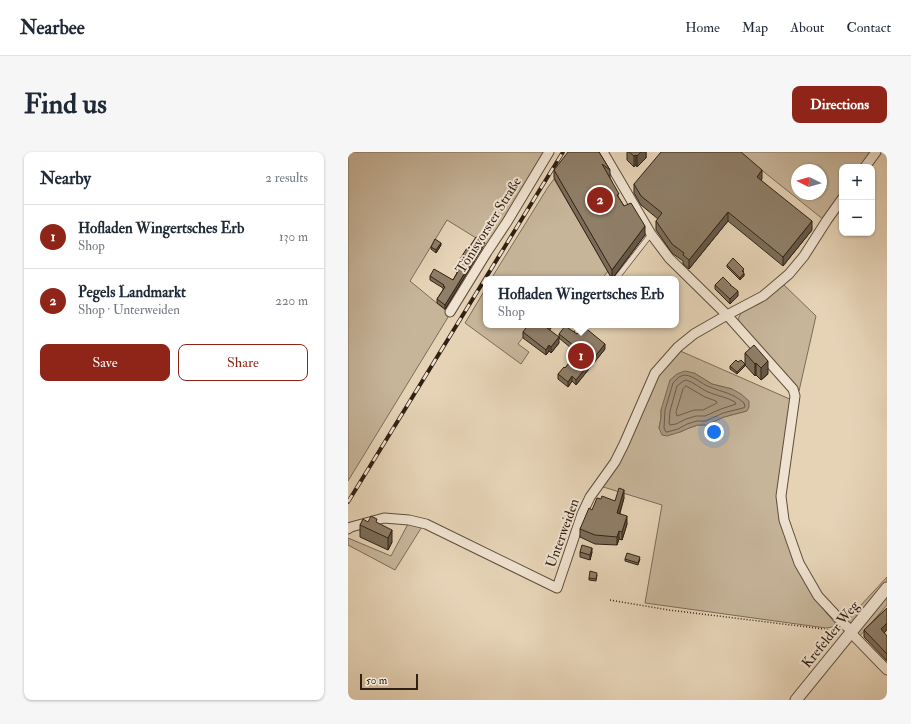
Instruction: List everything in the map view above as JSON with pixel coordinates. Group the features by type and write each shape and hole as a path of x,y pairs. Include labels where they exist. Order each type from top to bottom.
{"street":[{"name":"Tönisvorster Straße","path":"450,312 549,152"},
{"path":"602,152 651,234 669,258 728,315 793,389 795,396 781,496 784,520 800,564 818,596 887,670"},
{"path":"867,164 876,152"},
{"name":"Unterweiden","path":"348,529 384,518 409,520 426,524 557,588 582,514 590,497 615,462 654,374 678,347 694,334 764,296 789,274 804,256 841,200"},
{"name":"Krefelder Weg","path":"796,700 848,628 887,588"}],"lane":[{"path":"618,276 651,234"},
{"path":"577,332 580,328"}],"path":[{"path":"610,600 669,610 832,630 848,628"}],"shaded area":[{"path":"348,152 546,152 489,246 447,220 410,281 450,314 348,481"},
{"path":"739,152 873,152 864,164 839,164 839,199 824,220 799,200 827,200 827,164 791,164 791,194"},
{"path":"554,179 608,271 604,276 493,276"},
{"path":"783,284 816,316 799,391 738,319 742,311"},
{"path":"483,293 483,328 530,328 518,344 529,352 521,364 465,323"},
{"path":"678,350 792,400 777,503 798,564 824,610 835,623 833,627 826,628 645,603 662,505 600,486 654,377","holes":["694,373 712,384 732,389 746,411 724,417 706,425 698,425 680,432 659,428 661,410"]},
{"path":"409,522 423,525 395,570 348,545 348,538 391,556"},
{"path":"887,577 887,582 854,622 850,623 846,621"},
{"path":"887,594 887,605 859,637 858,629"}],"water":[{"path":"685,371 694,373 712,384 732,389 741,394 749,401 747,411 724,417 706,425 698,425 667,436 662,435 659,428 661,410 670,380 677,374"}],"building":[{"path":"568,152 599,152 610,170 602,164 619,194 617,195 624,206 631,203 645,226 612,270 554,170"},
{"path":"629,152 641,152 637,156 634,156"},
{"path":"661,152 741,152 762,170 757,177 812,221 783,257 728,212 689,260 683,255 684,253 672,244 656,221 662,213 641,196 634,184"},
{"path":"476,237 484,242 445,305 437,299 445,287 443,286 444,285 430,276 434,269 453,280 459,270 455,267"},
{"path":"435,239 441,243 436,250 431,247"},
{"path":"733,258 744,269 742,271 744,273 740,278 727,265"},
{"path":"723,277 738,291 730,299 715,285"},
{"path":"526,328 547,328 559,337 551,347 549,345 546,350 523,332"},
{"path":"564,328 568,328 577,334 582,328 585,328 605,344 576,380 572,376 568,382 558,374 576,355 578,349 559,334"},
{"path":"754,345 768,361 761,368 745,353"},
{"path":"736,360 738,362 741,360 745,364 737,372 730,366"},
{"path":"619,488 624,490 617,513 627,516 622,532 619,531 617,537 595,535 580,529 589,508 592,510 597,498 601,499 602,496 615,501"},
{"path":"371,516 377,519 376,522 392,530 388,538 360,525 363,519 368,522"},
{"path":"582,545 592,548 590,555 580,552"},
{"path":"627,553 640,557 638,563 625,559"},
{"path":"590,571 597,573 596,579 589,578"},
{"path":"887,608 887,623 881,629 887,636 887,654 864,630"}],"railway":[{"path":"487,276 563,152"},
{"path":"348,502 483,282"}],"place":[{"name":"Pegels Landmarkt","path":"600,200"},
{"name":"Hofladen Wingertsches Erb","path":"581,356"}]}
